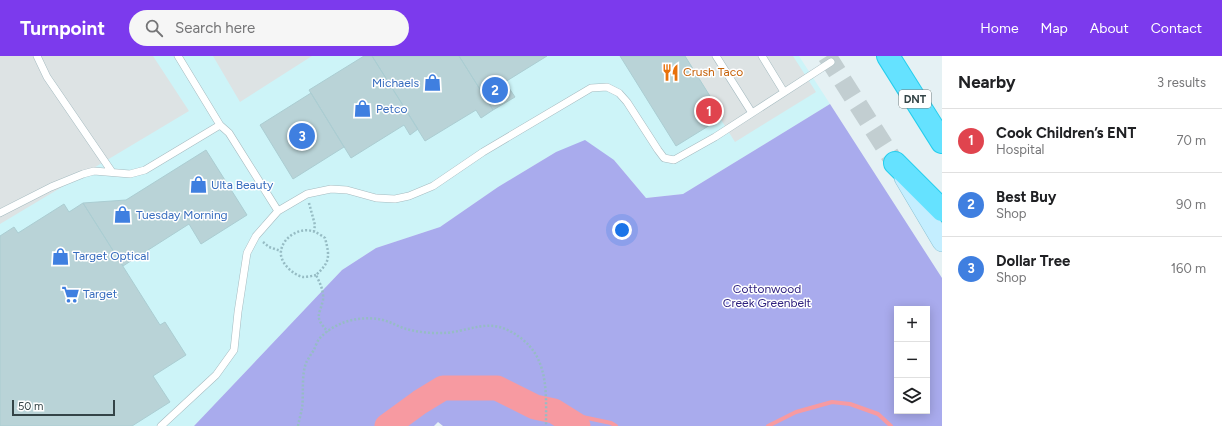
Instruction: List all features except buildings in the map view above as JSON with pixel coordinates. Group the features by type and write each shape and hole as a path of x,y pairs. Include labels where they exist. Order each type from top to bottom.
{"highway":[{"name":"DNT","path":"888,56 942,142"},
{"path":"894,163 942,210"}],"main road":[{"path":"894,163 942,242"}],"lane":[{"path":"37,56 47,77 112,172"},
{"path":"178,56 220,125 229,133 278,211"},
{"path":"716,56 752,113"},
{"path":"762,56 784,92"},
{"path":"161,426 216,375 234,350 247,253 256,236 278,211 307,194 331,189 347,190 376,198 395,200 408,196 433,186 483,152 591,88 607,88 619,93 664,158 674,160 709,141 831,62"},
{"path":"0,213 83,174 94,171 130,174 145,170 220,125"}],"path":[{"path":"307,194 315,225 314,231"},
{"path":"300,230 314,231 325,238 329,252 326,265 316,275 304,277 294,273 286,266 282,258 281,251 288,238 300,230"},
{"path":"256,236 269,247 281,251"},
{"path":"316,275 321,286 323,298 319,311 320,322 328,332"},
{"path":"298,426 302,407 306,364 319,340 328,332 346,322 356,319 370,318 384,320 403,328 437,334 455,332 486,325 498,327 511,332 523,340 533,350 540,361 546,390 546,426"}],"shaded area":[{"path":"0,56 799,56 830,104 683,194 646,198 614,160 556,152 498,187 440,227 376,248 342,270 194,426 0,426"},
{"path":"0,56 153,56 189,111 0,224"},
{"path":"213,56 312,56 240,102"},
{"path":"681,56 793,56 816,92 735,142"}],"green space":[{"name":"Cottonwood Creek Greenbelt","path":"830,104 942,278 942,426 443,426 438,422 434,426 194,426 342,270 376,248 440,227 498,187 556,152 585,140 614,160 646,198 683,194"}],"waterway":[{"path":"387,426 420,402 443,388 497,388 535,407 554,411 578,426"},
{"path":"768,426 796,412 832,402 850,404 878,414 891,426"},
{"path":"554,411 611,423 616,426"}],"tunnel":[{"path":"827,56 895,163"}],"place":[{"name":"Crush Taco","path":"670,72"},
{"name":"Michaels","path":"432,83"},
{"name":"Best Buy","path":"495,90"},
{"name":"Petco","path":"363,109"},
{"name":"Cook Children’s ENT","path":"709,111"},
{"name":"Dollar Tree","path":"302,136"},
{"name":"Ulta Beauty","path":"198,185"},
{"name":"Tuesday Morning","path":"123,215"},
{"name":"Target Optical","path":"60,256"},
{"name":"Target","path":"70,294"}]}
